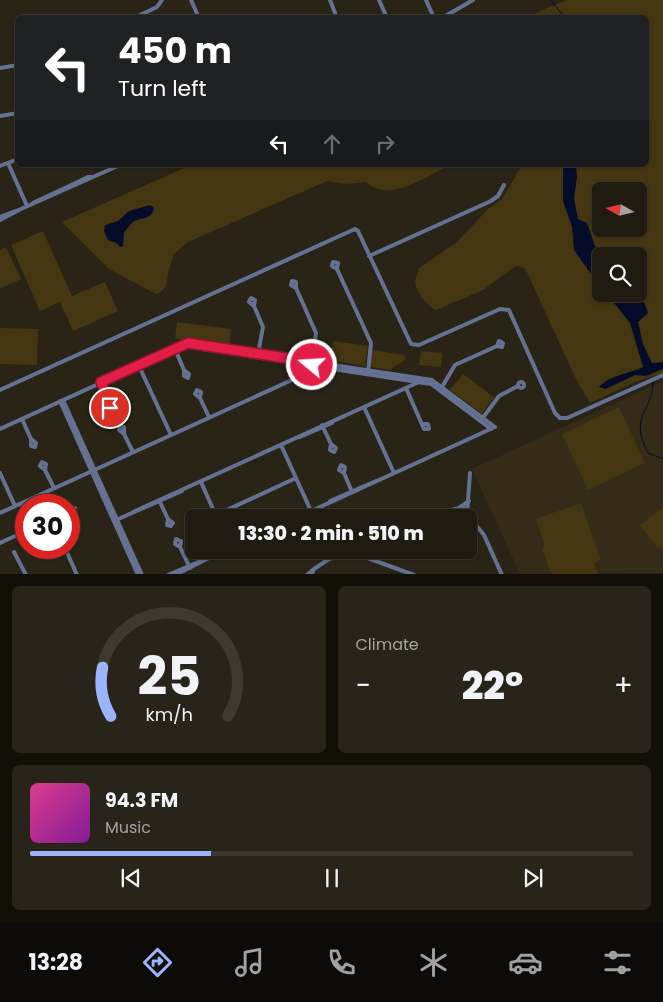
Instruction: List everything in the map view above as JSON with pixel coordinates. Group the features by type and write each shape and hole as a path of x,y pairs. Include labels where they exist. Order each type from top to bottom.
{"street":[{"path":"140,15 157,7 162,0"},
{"path":"191,0 198,15"},
{"path":"330,0 336,15"},
{"path":"379,0 386,15"},
{"path":"426,0 433,15"},
{"path":"448,15 463,8 473,0"},
{"path":"0,68 15,66"},
{"path":"0,116 15,114"},
{"path":"0,166 15,160"},
{"path":"8,163 27,206"},
{"path":"105,171 111,167"},
{"path":"0,218 115,167"},
{"path":"370,256 491,201 498,196 504,185"},
{"path":"0,390 352,230 358,231 410,343 413,345 419,345 500,309 511,312 555,413 560,418 567,418 663,375"},
{"path":"337,269 371,343 368,372"},
{"path":"296,288 316,333 312,366"},
{"path":"254,306 263,327 258,355"},
{"path":"0,429 182,346 258,355 312,366 368,372"},
{"path":"441,388 455,365 497,346"},
{"path":"175,349 184,370"},
{"path":"321,367 327,364"},
{"path":"41,494 171,435 312,366 327,364 394,376 441,388"},
{"path":"139,366 171,435"},
{"path":"420,382 426,379"},
{"path":"116,520 406,388 411,381 426,379 434,381 493,428 315,509"},
{"path":"101,382 110,403"},
{"path":"482,420 498,397 518,386"},
{"path":"406,388 422,424"},
{"path":"200,398 209,417"},
{"path":"62,401 140,574"},
{"path":"364,407 394,473"},
{"path":"22,419 31,439"},
{"path":"323,426 331,444"},
{"path":"124,434 133,452"},
{"path":"281,445 310,509"},
{"path":"45,470 54,488"},
{"path":"0,472 15,506 1,513"},
{"path":"344,473 352,492"},
{"path":"468,509 470,474"},
{"path":"232,509 296,478"},
{"path":"201,482 214,509"},
{"path":"160,500 168,519"},
{"path":"455,509 469,501"},
{"path":"477,526 484,535 502,574"},
{"path":"0,543 15,536"},
{"path":"180,547 189,566"},
{"path":"14,552 26,574"},
{"path":"70,559 77,574"},
{"path":"168,574 206,559"},
{"path":"309,574 329,559"},
{"path":"382,559 414,574"},
{"path":"175,574 189,566"}],"shaded area":[{"path":"566,0 663,0 663,373 635,382 590,403 575,377 525,268 516,266 483,290 436,310 429,305 417,289 415,281 419,268 457,242 488,209 502,199 521,167 649,167 649,15 532,15"},
{"path":"186,167 446,167 408,186 396,189 385,190 375,188 366,182 346,184 327,181 188,242 174,254 166,286 160,293 156,294 109,269 62,222"},
{"path":"43,231 72,296 105,282 118,311 73,331 60,302 40,311 11,245"},
{"path":"6,247 21,279 0,289 0,250"},
{"path":"177,322 231,329 229,346 175,339"},
{"path":"0,328 38,329 37,365 0,364"},
{"path":"333,341 368,346 365,366 330,360"},
{"path":"372,350 404,355 406,359 390,370 370,367"},
{"path":"421,351 442,353 441,367 419,365"},
{"path":"463,374 494,397 482,414 450,390"},
{"path":"661,382 663,386 663,573 520,574 472,469"},
{"path":"619,407 645,463 588,490 562,434"},
{"path":"581,503 601,560 594,563 598,574 551,574 542,548 545,546 536,519"},
{"path":"663,507 663,547 659,550 640,525"}],"water":[{"path":"563,167 576,167 577,177 574,198 578,219 587,223 596,247 592,247 592,275 574,250 572,227 563,201"},
{"path":"150,205 154,208 150,215 135,221 124,232 123,246 120,247 108,240 104,231 105,225 118,221 129,211"},
{"path":"613,302 644,302 648,313 638,322 643,344 652,363 663,362 663,369 646,376 635,375 606,389 599,387 614,377 643,367 630,323"}],"waterway":[{"path":"551,0 563,15"},
{"path":"653,381 652,392 643,415 640,430 648,453 663,459"}],"route":[{"path":"110,408 110,403 101,382 188,343 312,362 312,365"}]}
